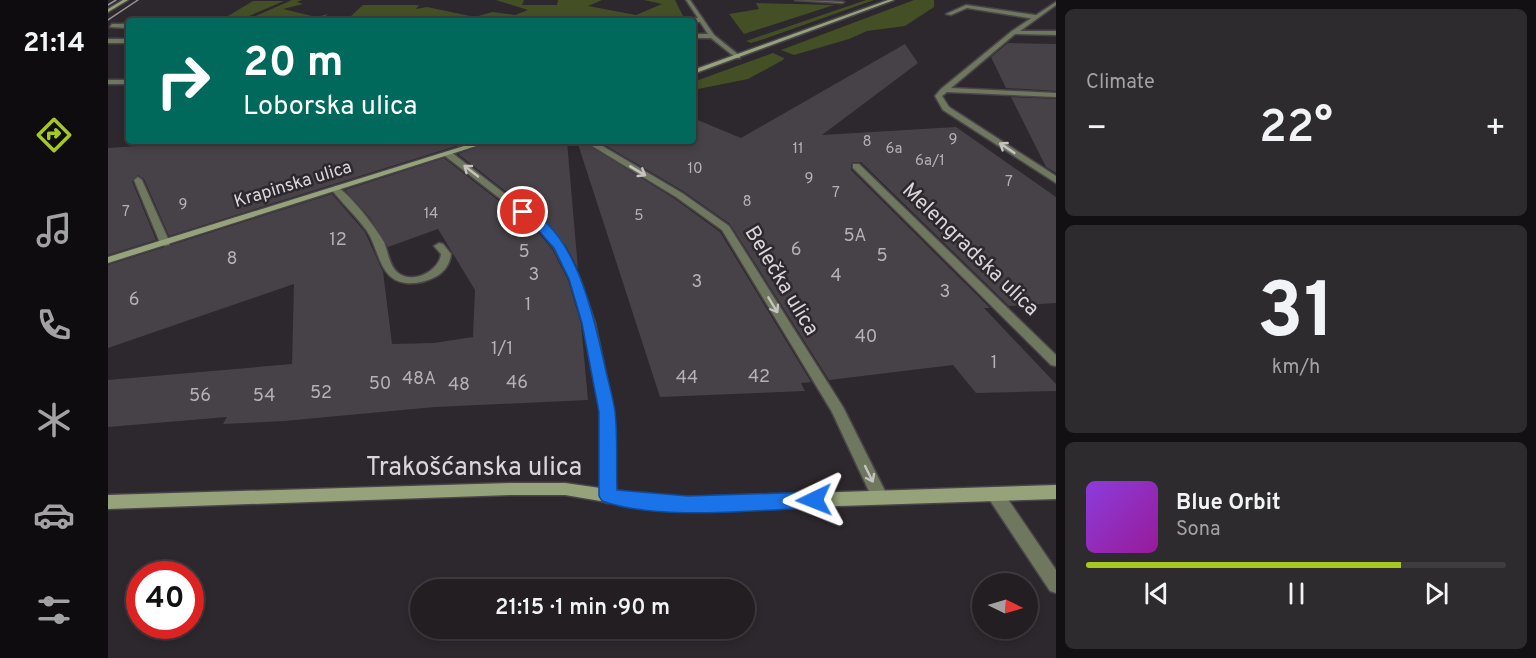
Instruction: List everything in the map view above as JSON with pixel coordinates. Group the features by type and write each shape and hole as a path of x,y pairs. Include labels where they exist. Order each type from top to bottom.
{"street":[{"path":"108,11 126,0"},
{"path":"688,0 712,36 738,57"},
{"path":"796,0 842,2"},
{"path":"696,71 892,0"},
{"path":"1056,3 1014,32 938,96 946,108 1056,180"},
{"path":"949,14 966,6 1035,17"},
{"path":"696,20 701,20"},
{"path":"112,26 126,26"},
{"path":"1014,32 1056,33"},
{"path":"696,36 712,36"},
{"path":"108,41 126,41"},
{"path":"108,82 126,82"},
{"path":"943,90 1056,95"},
{"name":"Krapinska ulica","path":"108,260 479,144"},
{"name":"Belečka ulica","path":"593,144 679,195 726,228 838,411 880,497"},
{"path":"448,154 541,226 559,247 575,279 589,323 607,412 608,496"},
{"name":"Melengradska ulica","path":"856,166 1056,362"},
{"path":"138,180 165,243"},
{"path":"335,189 352,206 379,243 389,270 399,278 411,280 428,277 440,269 446,262 446,254 439,246"},
{"name":"Trakošćanska ulica","path":"108,502 510,489 565,489 642,501 688,504 1056,492"},
{"path":"996,494 1056,585"}],"green space":[{"path":"292,0 302,0 297,2 303,4 283,9 316,17 328,14 323,18 251,18"},
{"path":"496,0 524,0 522,5 557,5 558,0 602,0 588,6 636,15 662,4 644,0 675,0 684,18 330,18 351,16 363,5 419,5 416,9 427,7 475,17 492,12 515,15 528,10"},
{"path":"866,0 874,0 764,39 751,43 746,41"},
{"path":"914,0 934,0 934,7 905,26 867,31 849,39 794,55 781,50"},
{"path":"253,1 284,1 249,16 228,16"},
{"path":"756,3 834,5 744,34 729,14 759,9"},
{"path":"773,53 784,58 748,79 696,89 696,81"}],"building":[{"path":"1008,43 1056,44 1056,91 1006,88 991,57"},
{"path":"905,44 918,63 822,135 956,127 1056,197 1056,303 1009,306 861,162 851,164 851,170 990,308 984,308 1056,384 1056,391 976,393 953,365 829,380 730,224 683,191 603,144 696,144 696,119 741,138"},
{"path":"1011,97 1056,99 1056,173 1046,167"},
{"path":"167,144 462,144 169,236 144,179 138,175 132,181 156,240 108,255 108,148"},
{"path":"486,144 567,144 578,269 566,246 546,223 458,154"},
{"path":"578,144 587,144 675,199 720,232 811,382 801,383 805,391 660,397"},
{"path":"444,158 536,230 552,249 568,280 581,324 588,400 435,407 284,421 223,424 227,417 108,427 108,380 292,364 294,284 108,348 108,265 332,194 365,232 383,272 392,344 434,343 473,337 475,290 438,229 388,247 370,218 345,190"}],"tram line":[{"path":"108,5 116,0"},
{"path":"108,20 138,0"}],"route":[{"path":"523,212 541,226 559,247 575,279 589,323 607,412 608,496 688,504 814,500"}]}
